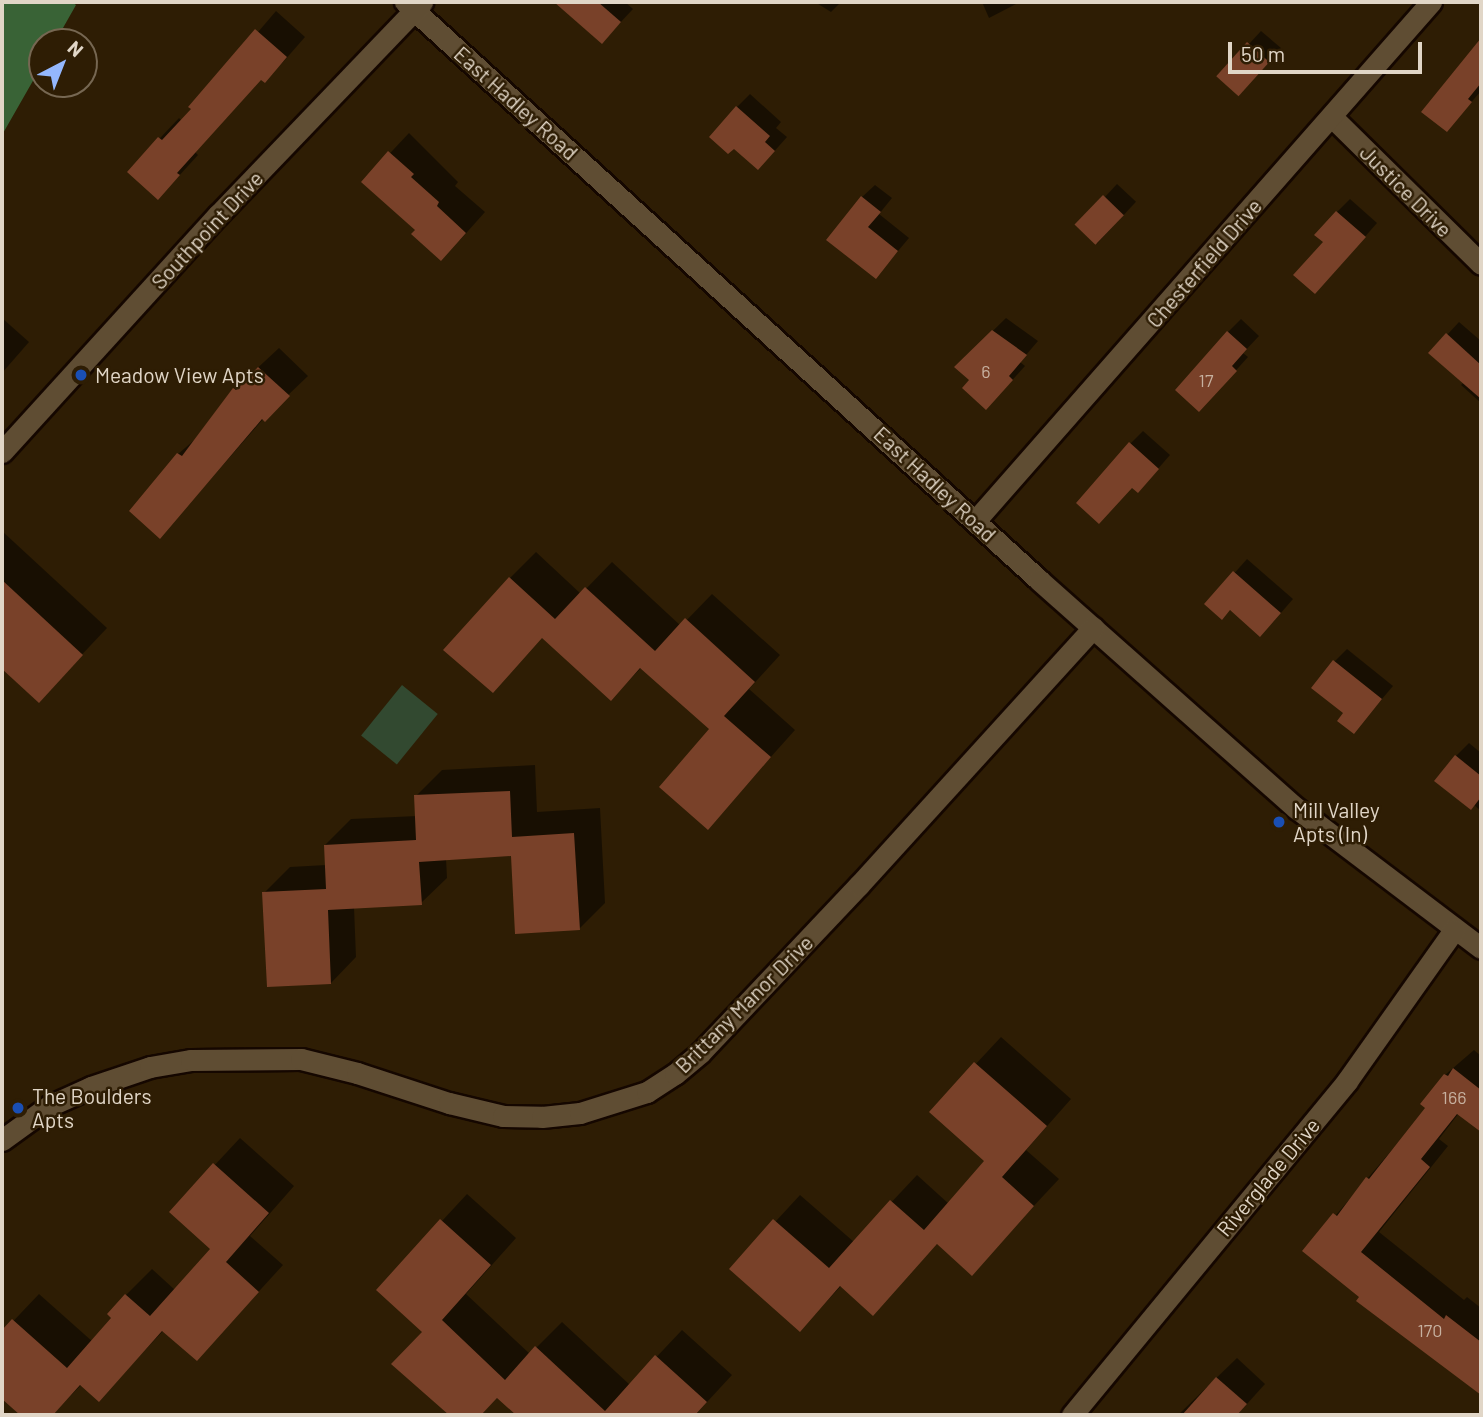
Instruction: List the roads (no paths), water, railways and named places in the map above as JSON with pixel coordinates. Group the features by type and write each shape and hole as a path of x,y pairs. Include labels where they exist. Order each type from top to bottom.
{"street":[{"name":"Chesterfield Drive","path":"975,521 1431,2"},
{"name":"Southpoint Drive","path":"2,452 414,5"},
{"name":"East Hadley Road","path":"414,5 975,521 1296,808 1481,948"},
{"name":"Justice Drive","path":"1332,117 1481,264"},
{"name":"Brittany Manor Drive","path":"2,1140 49,1106 90,1087 150,1067 207,1059 279,1058 323,1063 503,1116 542,1117 580,1112 647,1092 675,1074 701,1052 859,885 1093,628"},
{"name":"Riverglade Drive","path":"1072,1415 1327,1107 1384,1032 1454,930"}],"place":[{"name":"Meadow View Apts","path":"81,375"},
{"name":"Mill Valley Apts (In)","path":"1279,822"},
{"name":"The Boulders Apts","path":"18,1108"}]}
